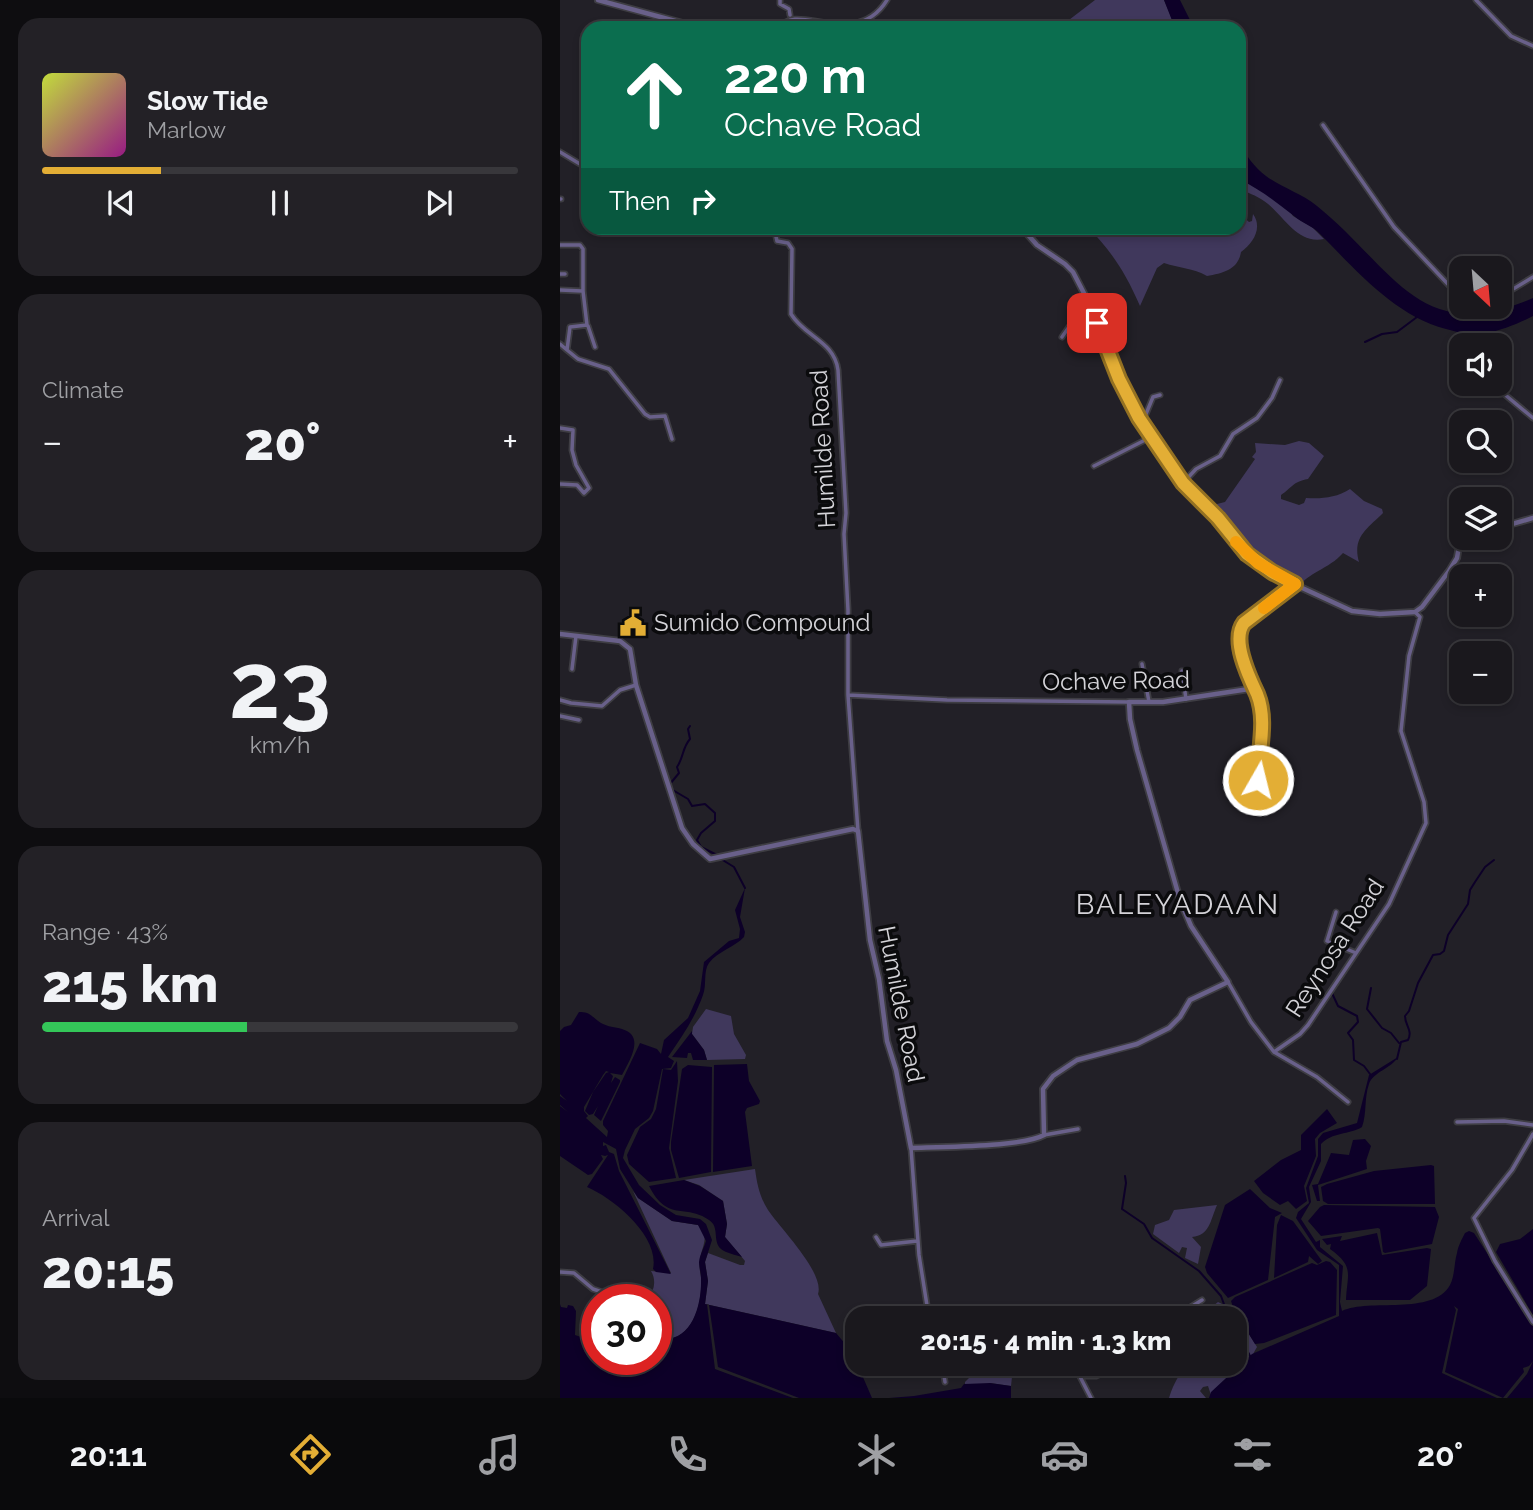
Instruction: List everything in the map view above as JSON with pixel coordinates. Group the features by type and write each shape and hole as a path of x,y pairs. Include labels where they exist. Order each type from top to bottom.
{"street":[{"path":"598,0 675,21"},
{"path":"780,0 780,4 792,14 783,21"},
{"path":"830,17 845,21 859,19 877,11 887,0"},
{"path":"1477,2 1511,37 1533,46"},
{"path":"1323,125 1394,227 1449,285"},
{"path":"560,152 580,164"},
{"name":"Humilde Road","path":"776,235 777,241 789,243 792,249 792,316 836,357 838,370 846,513 844,534 848,598 848,695 858,831 870,940 879,979 887,1041 897,1070 911,1148 917,1241 927,1306"},
{"path":"1028,235 1037,245 1070,268 1090,306 1119,379 1139,418 1183,483 1218,518 1247,554 1272,572 1352,611 1380,614 1415,612 1422,607 1457,558 1458,550"},
{"path":"560,245 582,247 587,326 595,347"},
{"path":"1512,290 1533,277"},
{"path":"560,290 583,291"},
{"path":"1062,337 1076,317 1090,306"},
{"path":"567,350 569,327 587,326"},
{"path":"560,344 580,360 609,369 645,414 650,417 666,416 672,439"},
{"path":"1183,483 1196,469 1220,456 1233,434 1255,420 1272,398 1280,380"},
{"path":"1139,418 1146,414 1153,398 1160,395"},
{"path":"1507,396 1533,418"},
{"path":"560,428 573,430 572,450 576,465 589,488 584,493 577,485 560,484"},
{"path":"1094,466 1151,437"},
{"path":"1512,522 1533,518"},
{"path":"1262,794 1258,777 1262,747 1260,710 1239,639 1240,628 1295,584"},
{"name":"Reynosa Road","path":"1274,1052 1303,1030 1389,904 1426,823 1424,802 1401,731 1409,656 1422,607"},
{"path":"1415,612 1420,617"},
{"path":"560,634 613,640 628,646 633,657 636,685 684,832 709,858 837,832 858,831"},
{"path":"572,669 576,636"},
{"path":"1142,664 1149,702"},
{"path":"1182,671 1186,699"},
{"path":"560,700 571,704 602,706 620,690 636,685"},
{"name":"Ochave Road","path":"848,695 957,700 1149,702 1244,691 1252,687"},
{"path":"1129,702 1137,750 1191,926 1251,1022 1274,1052 1323,1081 1348,1102"},
{"path":"560,716 579,720"},
{"path":"1336,912 1327,941 1356,953"},
{"path":"1044,1135 1043,1089 1061,1069 1088,1056 1137,1044 1160,1033 1176,1022 1190,1000 1228,982"},
{"path":"1457,1122 1504,1121 1533,1125"},
{"path":"911,1148 1009,1143 1078,1129"},
{"path":"1533,1134 1513,1170 1474,1218 1495,1261 1533,1322"},
{"path":"876,1237 880,1245 917,1241"},
{"path":"560,1272 574,1273 587,1284"},
{"path":"1192,1306 1202,1300"},
{"path":"944,1376 945,1382"},
{"path":"1080,1376 1091,1398"}],"shaded area":[{"path":"1095,0 1164,0 1172,19 1167,21 1068,21"},
{"path":"1164,0 1180,0 1190,21 1172,21"},
{"path":"1246,154 1272,180 1317,206 1411,294 1435,307 1449,310 1449,319 1512,319 1512,305 1533,298 1533,316 1486,333 1461,333 1427,323 1393,303 1317,231 1246,183"},
{"path":"1246,181 1312,227 1324,239 1314,240 1298,233 1258,197 1246,191"},
{"path":"1253,214 1257,225 1253,240 1241,252 1237,263 1224,272 1207,276 1164,263 1157,268 1140,306 1118,264 1095,235 1246,235 1246,219 1252,221"},
{"path":"1299,441 1309,443 1324,456 1308,479 1293,485 1281,495 1281,499 1299,505 1304,503 1306,498 1328,497 1350,489 1364,501 1382,509 1383,513 1359,540 1359,562 1343,553 1307,578 1299,587 1255,562 1205,507 1225,502 1255,459 1252,457 1256,452 1255,443 1285,445"},
{"path":"745,888 740,917 744,937 717,955 707,966 704,991 699,1004 668,1057 674,1061 671,1068 662,1069 653,1111 649,1118 635,1129 623,1158 639,1185 660,1205 676,1215 700,1219 706,1224 712,1240 705,1262 708,1281 705,1304 836,1333 845,1344 845,1376 862,1376 872,1398 560,1398 560,1304 561,1307 567,1308 568,1305 573,1306 576,1311 575,1335 581,1337 581,1375 672,1375 672,1338 686,1330 696,1311 701,1289 699,1262 706,1241 698,1225 672,1221 638,1198 620,1169 616,1149 603,1142 603,1146 606,1145 609,1152 614,1154 619,1171 671,1274 656,1272 653,1269 649,1244 642,1231 621,1209 587,1187 608,1155 601,1155 603,1159 592,1174 588,1175 560,1156 560,1106 568,1112 560,1105 560,1096 567,1101 560,1094 560,1031 571,1025 579,1012 583,1012 604,1024 629,1032 633,1037 634,1049 622,1075 610,1073 613,1076 611,1083 615,1077 620,1082 601,1121 594,1115 598,1106 593,1114 589,1115 585,1111 593,1092 609,1072 606,1071 603,1075 584,1107 584,1111 588,1116 586,1118 607,1137 608,1131 603,1121 640,1043 657,1049 661,1054 664,1040 688,1018 700,991 704,962 729,941 739,938 740,929 735,910"},
{"path":"706,1009 731,1016 734,1034 746,1055 745,1059 707,1060 704,1050 692,1034 693,1027"},
{"path":"692,1031 707,1060 693,1060 691,1053 688,1053 687,1058 672,1057"},
{"path":"1398,1057 1371,1080 1362,1127 1330,1137 1321,1144 1321,1161 1309,1187 1311,1202 1301,1219 1316,1242 1320,1240 1320,1247 1343,1266 1340,1302 1342,1311 1354,1307 1415,1303 1442,1294 1452,1281 1458,1250 1465,1233 1474,1233 1533,1324 1533,1398 1209,1398 1211,1392 1228,1376 1247,1376 1247,1359 1252,1354 1339,1316 1339,1265 1317,1250 1296,1218 1298,1212 1309,1203 1306,1188 1318,1156 1318,1139 1323,1133 1357,1123 1369,1075"},
{"path":"677,1061 678,1081 669,1148 676,1178 649,1182 629,1164 627,1155 640,1127 651,1119 656,1109 663,1069 671,1070"},
{"path":"747,1064 749,1081 760,1101 745,1112 752,1166 713,1172 714,1065"},
{"path":"688,1065 712,1067 711,1172 679,1178 671,1142 682,1069"},
{"path":"1327,1109 1337,1123 1315,1139 1316,1156 1304,1186 1307,1201 1296,1209 1288,1201 1280,1205 1263,1193 1254,1181 1281,1160 1301,1150 1301,1135"},
{"path":"1365,1139 1371,1146 1366,1161 1367,1169 1318,1185 1320,1201 1317,1201 1312,1185 1318,1184 1331,1153 1349,1155 1353,1140"},
{"path":"1434,1166 1435,1204 1328,1204 1323,1201 1321,1187 1327,1184 1374,1171"},
{"path":"755,1169 765,1205 815,1275 818,1294 836,1333 705,1304 708,1281 705,1262 708,1253 740,1265 744,1265 745,1261 725,1237 727,1224 723,1201 699,1185 684,1180"},
{"path":"684,1180 700,1186 723,1201 727,1224 725,1237 742,1257 728,1253 718,1246 714,1226 709,1220 700,1215 670,1209 663,1205 649,1186"},
{"path":"1250,1189 1270,1208 1282,1213 1275,1217 1268,1280 1228,1298 1205,1267 1225,1205"},
{"path":"633,1191 638,1198 672,1221 698,1225 704,1234 697,1311 686,1330 672,1338 672,1284 654,1284 651,1271 671,1273"},
{"path":"1217,1205 1206,1230 1192,1237 1201,1247 1198,1264 1185,1258 1187,1248 1182,1247 1179,1253 1153,1234 1155,1225 1169,1220 1174,1210"},
{"path":"1324,1205 1435,1207 1439,1217 1432,1244 1385,1253 1378,1228 1321,1236 1308,1221"},
{"path":"1281,1215 1293,1221 1322,1261 1318,1264 1309,1256 1308,1262 1274,1278 1277,1225"},
{"path":"1533,1229 1533,1315 1496,1252 1500,1244 1520,1239"},
{"path":"1377,1233 1382,1255 1431,1249 1427,1286 1410,1300 1346,1300 1346,1266 1330,1249 1331,1244 1327,1245 1322,1239 1342,1236 1340,1241"},
{"path":"1330,1262 1337,1270 1336,1315 1255,1344 1247,1331 1247,1306 1233,1306 1231,1301 1312,1263 1317,1265"},
{"path":"1327,1323 1247,1375 1247,1331 1257,1347 1253,1354"},
{"path":"971,1376 1014,1376 1011,1386 990,1383 965,1398 965,1382"},
{"path":"1179,1376 1246,1376 1212,1398 1208,1386 1200,1391 1206,1398 1169,1398"},
{"path":"990,1383 1011,1386 1011,1398 889,1398 961,1388 964,1384"}],"pier":[{"path":"707,1304 718,1367 799,1398 715,1369"},
{"path":"1454,1306 1458,1309 1445,1372 1503,1398 1497,1398 1442,1373 1456,1310"},
{"path":"1533,1361 1527,1374 1507,1398 1503,1398 1524,1372 1523,1368"}],"waterway":[{"path":"1365,342 1382,334 1397,332 1417,317"},
{"path":"670,784 679,773 677,767 690,739 690,726"},
{"path":"671,789 688,799 692,806 705,804 715,813 715,821 697,840 701,847 717,855"},
{"path":"721,859 734,867 745,888"},
{"path":"1397,1059 1401,1042 1409,1037 1405,1016 1418,983 1433,955 1444,951 1448,935 1468,904 1470,890 1485,867 1494,860"},
{"path":"1371,988 1367,1009 1399,1043"},
{"path":"1331,991 1338,1006 1357,1016 1358,1022 1348,1033 1353,1040 1354,1060 1370,1074"},
{"path":"1125,1176 1122,1209 1144,1224 1152,1238 1199,1271 1221,1296 1225,1306"},
{"path":"1247,1350 1250,1356"}],"slow traffic":[{"path":"1236,542 1258,563 1295,584 1264,608"}],"place":[{"name":"Sumido Compound","path":"633,623"}],"district":[{"name":"BALEYADAAN","path":"1178,904"}],"route":[{"path":"1097,323 1119,379 1139,418 1183,483 1218,518 1247,554 1295,584 1244,623 1239,632 1260,710 1262,747 1258,780"}]}
